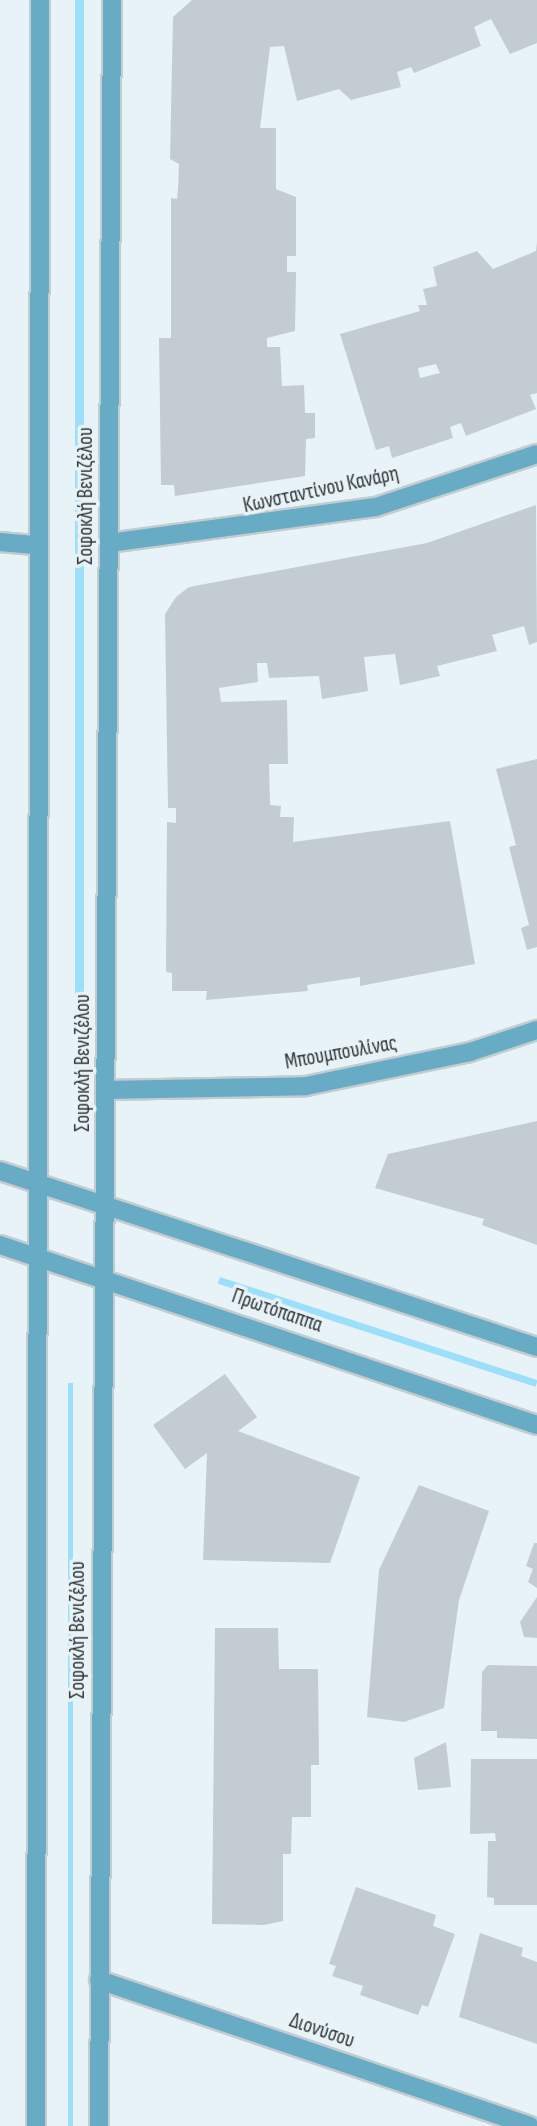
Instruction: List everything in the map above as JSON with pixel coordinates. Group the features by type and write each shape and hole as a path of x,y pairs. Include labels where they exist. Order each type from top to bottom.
{"street":[{"name":"Σοφοκλή Βενιζέλου","path":"36,2126 40,0"},
{"name":"Σοφοκλή Βενιζέλου","path":"99,2126 112,0"},
{"name":"Κωνσταντίνου Κανάρη","path":"109,543 376,506 537,454"},
{"path":"0,541 37,545"},
{"name":"Μπουμπουλίνας","path":"105,1090 306,1086 470,1052 537,1030"},
{"name":"Πρωτόπαππα","path":"0,1171 105,1210 537,1347"},
{"name":"Πρωτόπαππα","path":"0,1245 103,1275 537,1425"},
{"name":"Διονύσου","path":"99,1980 530,2126"}],"shaded area":[{"path":"75,0 84,0 84,1085 75,1085"},
{"path":"220,1277 537,1380 535,1387 218,1284"},
{"path":"68,1383 73,1383 73,2126 68,2126"}],"building":[{"path":"192,0 537,0 537,43 510,54 491,19 474,27 481,46 414,73 411,67 397,72 401,87 351,100 339,89 297,101 284,46 270,47 260,128 276,128 276,189 296,197 296,256 287,256 287,272 296,272 295,331 267,338 267,347 280,347 282,386 304,385 305,413 315,413 315,438 306,439 305,476 175,496 174,485 161,485 159,338 171,338 171,198 177,199 178,189 179,164 170,159 173,17"},
{"path":"537,242 537,393 530,395 536,409 466,436 461,423 450,427 453,438 392,458 389,446 376,450 340,334 420,311 418,305 427,305 423,289 437,286 433,267 477,251 493,269 536,251","holes":["436,364 440,373 420,378 418,368"]},
{"path":"536,505 537,642 529,645 524,626 492,635 497,651 437,666 440,676 400,685 395,654 364,657 368,691 322,699 319,676 269,678 267,663 257,663 258,682 219,688 221,702 287,700 288,764 269,764 270,805 281,806 280,817 294,817 293,842 450,821 475,964 360,986 360,977 307,985 308,991 206,1000 207,991 172,991 172,973 166,972 167,822 176,823 176,808 168,808 165,614 176,597 189,587 427,543"},
{"path":"537,759 537,947 527,950 521,928 529,925 509,847 516,845 496,769"},
{"path":"537,1121 537,1245 482,1225 484,1219 375,1188 388,1154"},
{"path":"225,1374 257,1417 238,1431 360,1477 330,1563 203,1560 207,1453 185,1469 153,1425"},
{"path":"419,1485 489,1511 459,1600 444,1708 404,1722 367,1717 379,1570"},
{"path":"534,1543 537,1543 537,1588 528,1582 533,1569 526,1566"},
{"path":"537,1597 537,1638 524,1637 520,1622"},
{"path":"215,1628 278,1628 279,1669 318,1669 319,1765 311,1765 311,1817 292,1817 291,1854 283,1854 283,1921 264,1925 212,1924"},
{"path":"488,1665 537,1666 537,1739 497,1738 497,1731 481,1731 482,1672"},
{"path":"446,1742 451,1787 418,1790 414,1758"},
{"path":"471,1759 537,1759 537,1905 494,1905 494,1898 487,1897 488,1841 496,1841 495,1833 470,1834"},
{"path":"356,1887 436,1915 433,1926 455,1934 428,2007 422,2005 418,2015 360,1995 363,1986 332,1976 336,1966 329,1964"},
{"path":"480,1933 523,1948 521,1956 537,1962 537,2044 459,2017"}]}
